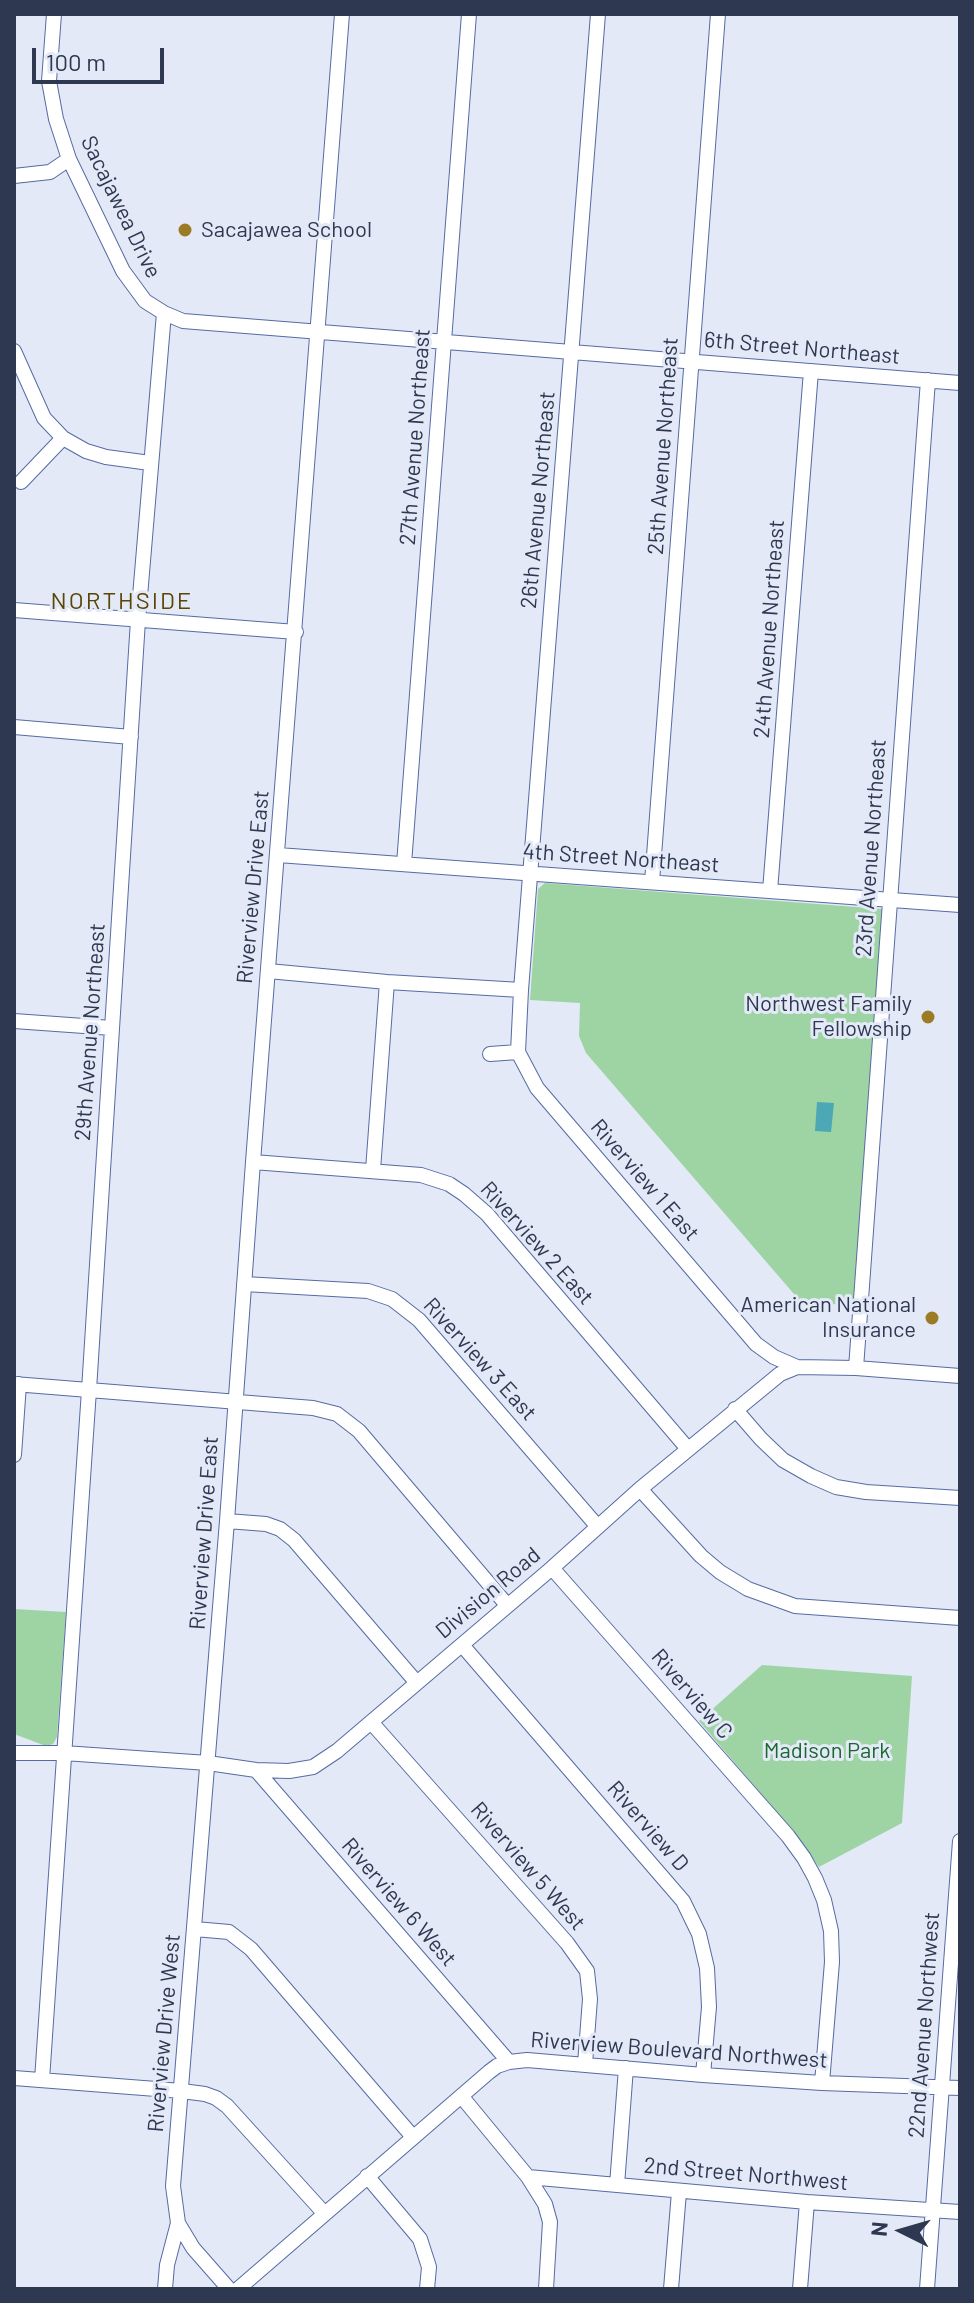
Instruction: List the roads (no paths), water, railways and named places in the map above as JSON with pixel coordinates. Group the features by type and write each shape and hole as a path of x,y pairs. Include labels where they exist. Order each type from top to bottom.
{"street":[{"name":"Sacajawea Drive","path":"54,14 49,81 56,119 69,159 123,271 145,301 164,313"},
{"name":"Riverview Drive East","path":"208,1763 342,14"},
{"name":"27th Avenue Northeast","path":"404,864 469,14"},
{"name":"26th Avenue Northeast","path":"521,990 598,14"},
{"name":"25th Avenue Northeast","path":"652,882 718,14"},
{"path":"14,176 50,172 69,159"},
{"name":"6th Street Northeast","path":"164,313 183,321 960,383"},
{"name":"29th Avenue Northeast","path":"42,2080 138,620 164,313"},
{"path":"14,351 44,418 63,438 86,451 106,457 150,463"},
{"name":"24th Avenue Northeast","path":"770,891 811,371"},
{"name":"23rd Avenue Northeast","path":"856,1368 928,380"},
{"path":"21,482 63,438"},
{"path":"14,610 296,632"},
{"path":"14,727 131,737"},
{"name":"4th Street Northeast","path":"278,855 960,905"},
{"path":"268,971 521,990 518,1052 490,1054"},
{"path":"373,1170 387,982"},
{"path":"14,1021 112,1028"},
{"name":"Riverview 1 East","path":"518,1052 537,1088 756,1344 774,1357 797,1367"},
{"name":"Riverview 2 East","path":"253,1162 421,1175 449,1184 487,1214 688,1449"},
{"name":"Riverview 3 East","path":"244,1284 368,1291 392,1299 419,1320 598,1527"},
{"path":"797,1367 960,1376"},
{"name":"Division Road","path":"14,1753 64,1753 208,1763 256,1770 289,1771 313,1767 337,1751 462,1645 735,1409 780,1374 797,1367"},
{"path":"14,1455 16,1384 313,1408 337,1414 359,1431 507,1605"},
{"path":"735,1409 783,1460 836,1487 960,1498"},
{"path":"640,1489 701,1556 748,1589 795,1606 960,1618"},
{"path":"227,1521 266,1524 280,1529 294,1540 417,1683"},
{"name":"Riverview C","path":"552,1568 788,1836 815,1878 831,1931 832,1962 822,2083"},
{"name":"Riverview D","path":"462,1645 683,1901 699,1934 707,1968 709,2007 703,2075"},
{"name":"Riverview 5 West","path":"371,1722 567,1943 587,1971 590,1999 585,2064"},
{"name":"Riverview Drive West","path":"208,1763 173,2186 178,2223 193,2248 229,2289"},
{"name":"Riverview 6 West","path":"256,1770 509,2062"},
{"name":"22nd Avenue Northwest","path":"927,2289 960,1841"},
{"path":"195,1929 229,1932 251,1949 413,2137"},
{"name":"Riverview Boulevard Northwest","path":"238,2289 489,2072 509,2062 527,2060 822,2083 960,2088"},
{"path":"617,2185 626,2068"},
{"path":"14,2078 205,2094 227,2106 324,2213"},
{"path":"462,2097 528,2177 545,2204 550,2222 546,2289"},
{"path":"367,2176 420,2239 429,2267 427,2289"},
{"name":"2nd Street Northwest","path":"528,2177 679,2192 960,2212"},
{"path":"671,2289 679,2192"},
{"path":"800,2289 807,2202"},
{"path":"165,2289 167,2265 178,2223"}],"water":[{"path":"817,1102 834,1103 831,1132 815,1131"}],"place":[{"name":"Sacajawea School","path":"185,230"},
{"name":"Northwest Family Fellowship","path":"928,1017"},
{"name":"American National Insurance","path":"932,1318"}],"district":[{"name":"NORTHSIDE","path":"122,601"}],"park label":[{"name":"Madison Park","path":"827,1751"}]}
